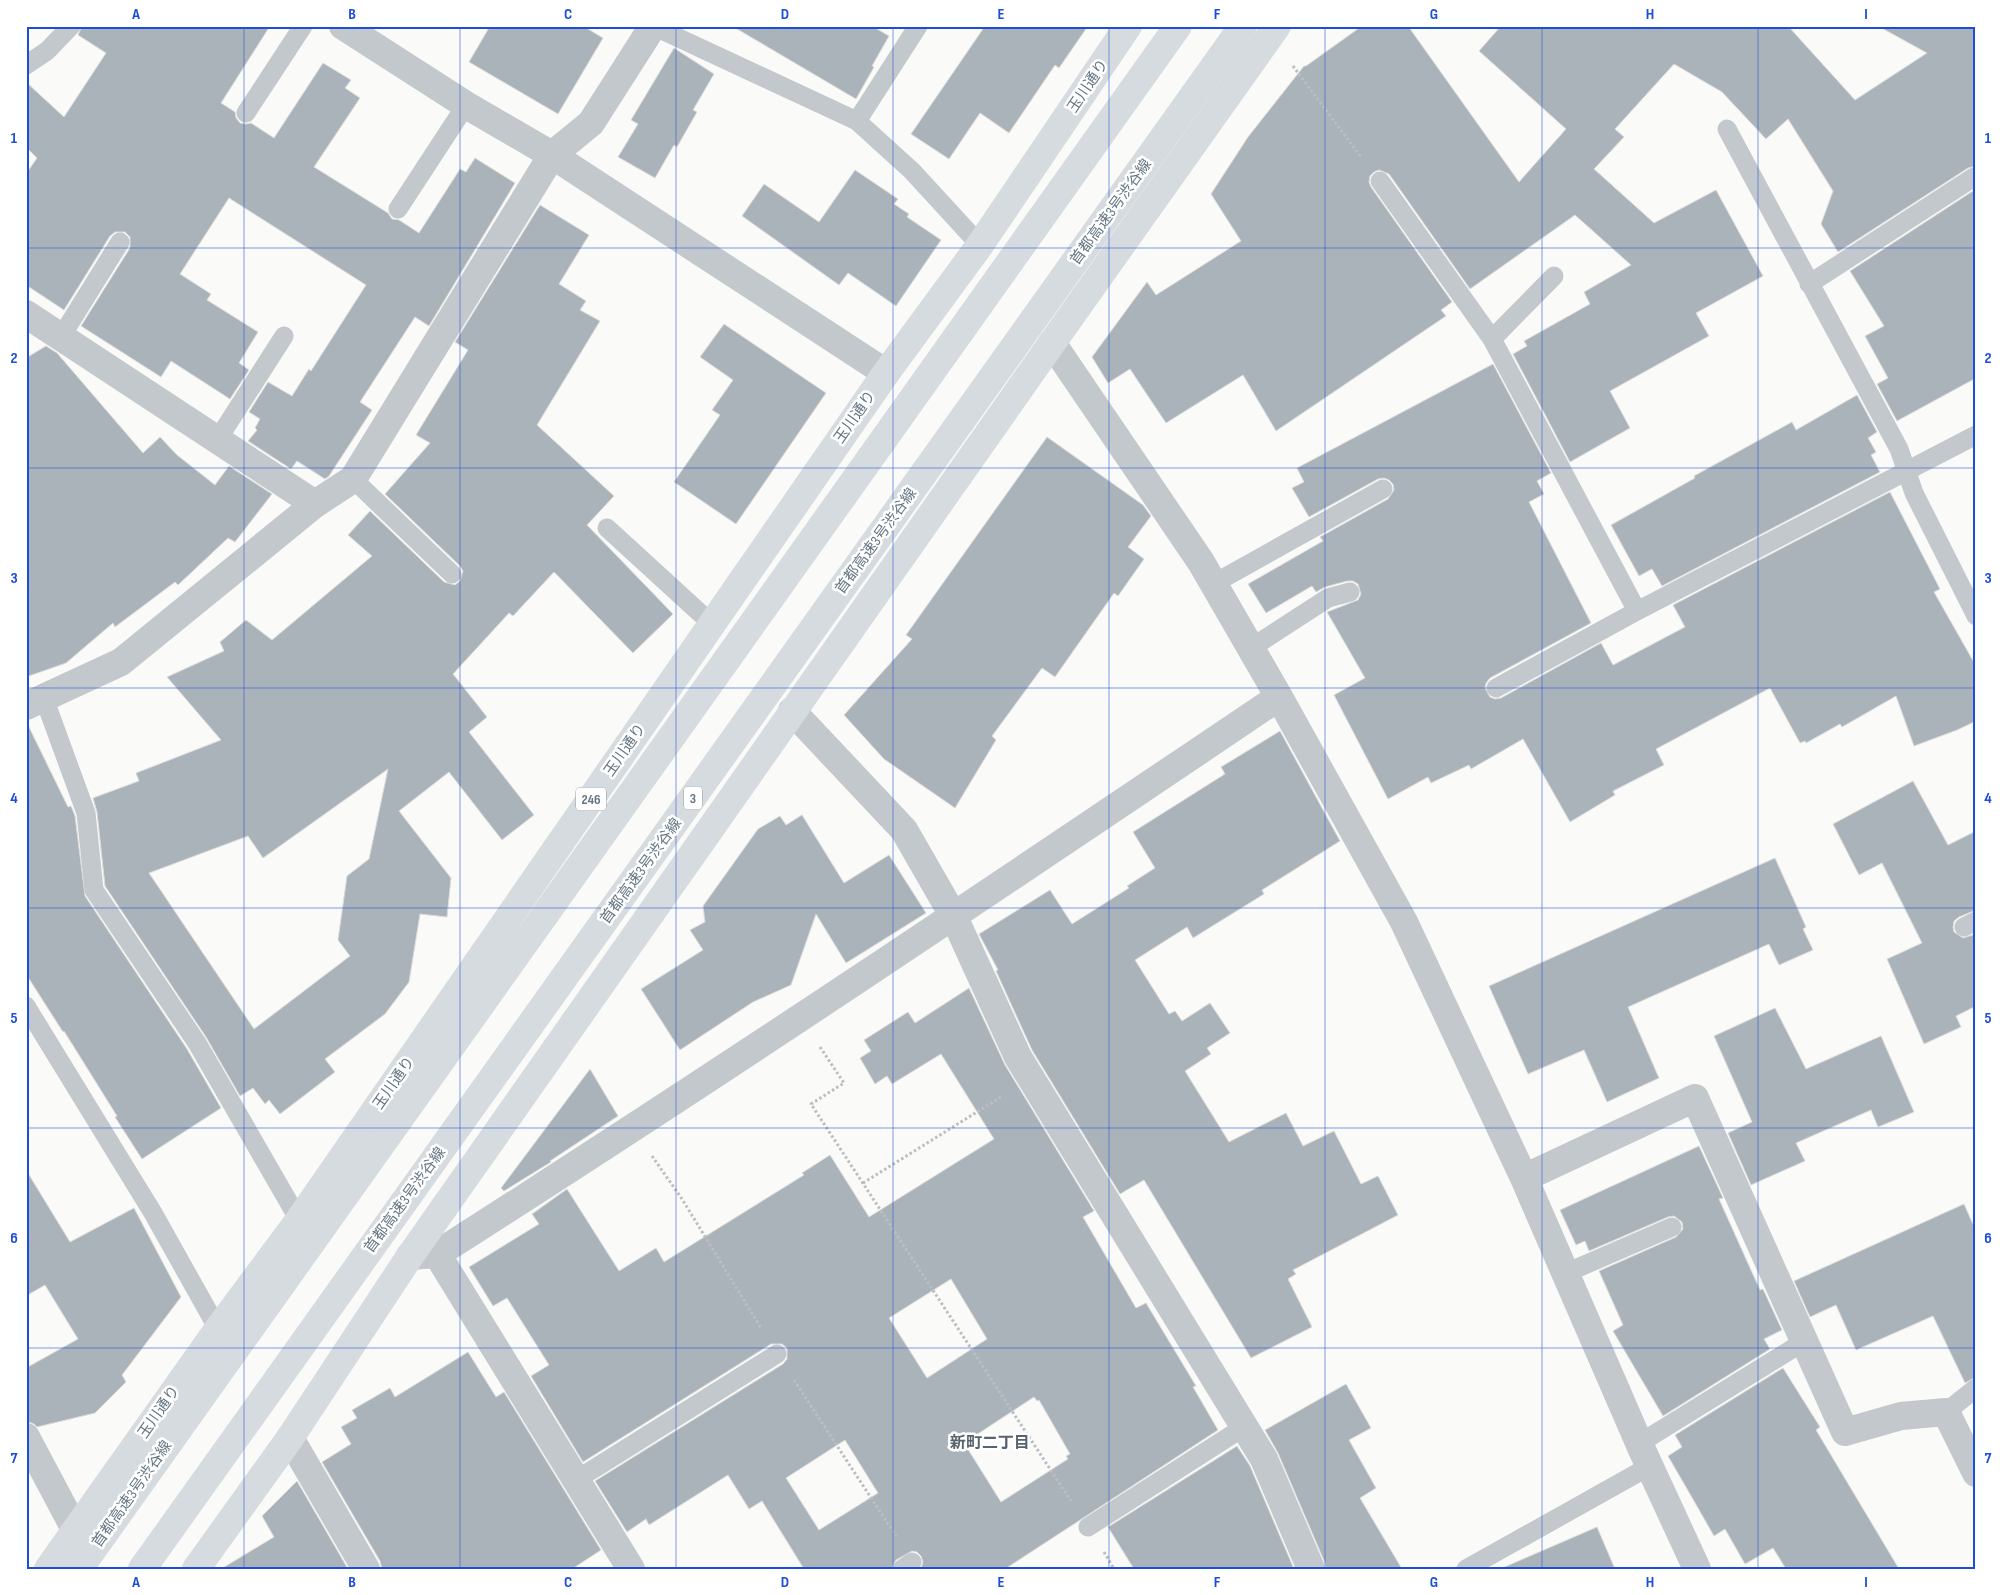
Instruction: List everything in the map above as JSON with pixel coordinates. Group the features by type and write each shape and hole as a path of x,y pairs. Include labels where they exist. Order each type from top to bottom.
{"highway":[{"name":"玉川通り","path":"48,1569 218,1329 300,1220 886,373 980,245 1128,26"},
{"name":"首都高速3号渋谷線","path":"79,1569 1178,26"},
{"name":"首都高速3号渋谷線","path":"142,1569 1243,26"},
{"path":"196,1569 290,1438 410,1256 1052,342 1274,31"}],"street":[{"path":"343,26 466,105 552,155 886,373"},
{"path":"35,702 121,662 315,504 353,479 552,155 591,123 653,26"},
{"path":"26,314 315,504"},
{"path":"1052,342 1201,562 1279,697 1404,922 1524,1178 1697,1569"},
{"path":"410,1256 437,1254 633,1129 954,917 1279,697"},
{"path":"792,711 904,830 954,917 1018,1057 1264,1459 1311,1569"},
{"path":"1524,1178 1695,1098 1846,1432 1901,1416 1946,1412 1976,1473"},
{"path":"437,1254 631,1569"},
{"path":"26,1436 96,1569"},
{"path":"290,1438 366,1569"}],"lane":[{"path":"26,64 47,52 71,26"},
{"path":"246,113 302,26"},
{"path":"653,26 858,120 912,171 980,245"},
{"path":"858,120 918,26"},
{"path":"398,209 466,105"},
{"path":"1727,129 1899,449 1914,493 1976,616"},
{"path":"1809,284 1974,177"},
{"path":"1380,181 1492,339 1638,612"},
{"path":"62,337 120,242"},
{"path":"1492,339 1554,276"},
{"path":"218,439 284,336"},
{"path":"1496,688 1976,435"},
{"path":"353,479 452,574"},
{"path":"1213,584 1383,489"},
{"path":"607,528 712,624"},
{"path":"1250,648 1328,598 1350,592"},
{"path":"35,702 86,812 94,890 197,1043 300,1220"},
{"path":"26,1006 153,1213 218,1329"},
{"path":"1566,1273 1672,1227"},
{"path":"1466,1569 1645,1454 1805,1341"},
{"path":"576,1480 777,1354"},
{"path":"1946,1412 1976,1388"},
{"path":"1088,1527 1244,1427"}],"path":[{"path":"1274,31 1335,124 1380,181"},
{"path":"802,1017 844,1083 811,1104 1114,1569"},
{"path":"863,1183 1031,1078"}],"building":[{"path":"82,26 270,26 221,103 235,112 236,118 240,123 251,123 274,138 323,63 351,80 345,88 360,98 314,167 388,213 392,219 399,220 419,233 460,169 466,172 475,158 515,183 429,326 415,317 360,402 372,410 329,476 325,479 297,461 291,469 248,441 257,430 255,428 260,419 249,412 268,382 292,396 309,369 311,371 366,285 229,198 180,274 211,294 207,300 258,332 239,363 249,370 230,399 171,361 161,377 81,326 130,248 130,237 125,232 115,232 110,236 64,310 26,285 26,174 37,158 26,147 26,82 64,117 106,53 78,35"},
{"path":"490,26 583,26 603,38 558,114 469,62"},
{"path":"732,26 872,26 889,36 856,99"},
{"path":"985,26 1088,26 1059,68 1055,65 1009,133 980,113 949,159 911,134"},
{"path":"1362,26 1408,26 1519,182 1566,129 1479,51 1501,26 1788,26 1855,100 1927,53 1878,26 1976,26 1976,166 1968,168 1838,252 1821,224 1833,191 1788,119 1766,139 1722,92 1674,64 1615,129 1624,137 1594,169 1654,223 1716,190 1763,276 1696,313 1709,336 1610,391 1630,428 1570,462 1513,354 1527,346 1524,341 1590,304 1584,292 1631,265 1575,215 1470,289 1389,174 1379,170 1370,176 1369,182 1371,187 1452,302 1441,310 1446,316 1276,431 1243,375 1166,423 1130,369 1108,383 1092,357 1147,282 1156,295 1241,241 1211,194 1248,137 1304,66"},
{"path":"674,48 714,74 693,110 697,112 677,147 674,145 655,178 618,157 638,124 631,120"},
{"path":"855,170 898,199 894,204 909,214 907,217 941,240 896,306 848,273 839,285 742,216 764,184 819,222"},
{"path":"1976,189 1976,378 1897,421 1877,384 1888,378 1865,336 1884,326 1850,271"},
{"path":"540,205 589,235 559,284 586,301 580,310 600,321 537,425 614,496 587,525 673,614 633,653 554,572 513,616 509,613 453,674 487,717 469,732 534,815 502,840 449,772 399,811 451,878 447,917 420,914 409,982 385,1014 325,1059 335,1072 280,1114 269,1100 265,1104 253,1088 240,1096 206,1037 105,886 97,812 93,798 139,781 136,773 221,740 167,677 224,651 220,642 246,620 272,640 372,556 348,535 370,511 444,582 455,585 460,581 463,571 460,566 385,494 430,443 416,435 468,350 455,342","holes":["388,769 369,859 347,876 338,940 350,956 254,1029 149,873 248,836 263,858"]},
{"path":"724,324 826,393 736,524 674,482 720,415 712,410 733,380 700,357"},
{"path":"46,346 57,353 143,453 160,437 177,455 215,485 229,466 272,494 235,542 228,538 178,585 175,582 115,627 113,623 66,663 26,677 26,358"},
{"path":"1493,364 1551,473 1537,481 1544,494 1529,502 1591,623 1490,678 1485,688 1490,697 1495,699 1501,698 1601,643 1613,665 1685,627 1673,605 1890,492 1940,589 1934,592 1976,666 1976,721 1914,746 1896,696 1842,727 1840,724 1806,743 1805,741 1800,743 1770,688 1656,749 1664,765 1613,791 1615,795 1570,822 1523,739 1471,769 1469,765 1431,783 1428,777 1388,799 1334,695 1365,678 1327,612 1358,600 1361,594 1358,584 1353,581 1347,581 1325,587 1316,592 1312,586 1266,613 1248,584 1323,541 1320,537 1388,499 1394,490 1393,484 1389,480 1384,478 1378,479 1309,517 1292,488 1304,482 1297,468"},
{"path":"1857,395 1877,432 1868,438 1876,452 1871,455 1880,472 1662,586 1652,569 1639,576 1611,525 1695,478 1694,476 1792,422 1796,430"},
{"path":"1047,437 1143,505 1151,516 1128,547 1144,559 1118,596 1114,593 1055,677 1042,668 992,736 996,740 955,808 884,759 844,715 912,639 906,635"},
{"path":"26,721 68,807 71,806 75,816 85,896 187,1049 221,1108 142,1159 64,1031 26,974"},
{"path":"1280,731 1340,841 1262,890 1264,894 1193,938 1187,927 1135,960 1169,1014 1175,1011 1182,1021 1210,1003 1230,1033 1207,1048 1211,1054 1185,1071 1229,1142 1286,1113 1303,1146 1334,1131 1361,1184 1378,1176 1398,1215 1293,1270 1296,1274 1288,1279 1312,1327 1251,1358 1144,1180 1120,1194 1032,1050 996,971 998,970 979,934 1050,890 1072,924 1129,888 1127,886 1155,868 1133,832 1225,774 1221,767"},
{"path":"1913,781 1948,845 1976,831 1976,910 1959,917 1954,921 1953,927 1954,932 1963,938 1976,934 1976,1006 1956,1016 1961,1027 1924,1044 1887,959 1922,943 1882,863 1859,875 1833,824"},
{"path":"802,815 844,883 889,855 926,913 846,963 816,914 791,985 753,1002 680,1050 641,989 703,950 690,930 705,922 703,906 758,829 780,816 786,825"},
{"path":"1775,858 1806,927 1803,929 1813,950 1779,965 1769,944 1628,1007 1659,1078 1607,1102 1584,1050 1528,1074 1489,986"},
{"path":"969,988 1005,1065 1094,1211 1083,1217 1136,1308 1146,1303 1196,1386 1193,1387 1218,1430 1005,1569 921,1569 923,1562 921,1556 917,1552 912,1551 896,1560 891,1569 804,1569 762,1501 749,1509 728,1475 649,1525 646,1519 627,1532 595,1481 783,1364 787,1359 787,1348 782,1344 771,1344 583,1462 531,1376 549,1365 507,1298 493,1306 469,1267 539,1224 532,1214 567,1189 619,1271 656,1248 664,1262 804,1175 802,1173 830,1155 869,1217 994,1139 941,1054 892,1084 887,1076 875,1084 860,1058 871,1051 864,1040 908,1012 915,1023","holes":["951,1279 987,1339 927,1378 889,1318","1034,1397 1037,1401 1039,1400 1070,1454 1066,1456 1068,1459 1001,1502 964,1443","845,1440 878,1493 819,1530 786,1478"]},
{"path":"1775,1008 1806,1069 1881,1036 1914,1112 1878,1127 1871,1110 1796,1143 1805,1161 1751,1185 1728,1133 1752,1122 1714,1036"},
{"path":"590,1069 618,1116 551,1162 504,1191 501,1188"},
{"path":"1699,1146 1723,1198 1719,1199 1760,1290 1763,1289 1782,1330 1764,1339 1770,1349 1663,1416 1613,1331 1623,1325 1599,1271 1676,1237 1683,1229 1682,1222 1674,1216 1668,1217 1589,1251 1585,1241 1576,1245 1560,1210"},
{"path":"26,1170 70,1242 134,1208 181,1297 122,1375 126,1382 95,1413 37,1427 26,1421 26,1368 78,1339 45,1285 26,1296"},
{"path":"1964,1204 1976,1231 1976,1377 1965,1383 1933,1316 1856,1350 1836,1305 1810,1317 1794,1281"},
{"path":"468,1352 496,1397 504,1392 601,1550 572,1569 382,1569 380,1561 322,1462 351,1444 341,1427 357,1418 352,1410 390,1388 395,1397"},
{"path":"1783,1368 1820,1427 1816,1430 1899,1569 1786,1569 1773,1548 1745,1564 1725,1529 1714,1536 1668,1456 1682,1447 1675,1435"},
{"path":"1346,1384 1371,1428 1349,1440 1376,1488 1360,1498 1402,1569 1326,1569 1278,1453 1265,1430"},
{"path":"1237,1446 1250,1466 1294,1569 1134,1569 1108,1527"},
{"path":"297,1481 348,1569 221,1569 274,1537 262,1516"},
{"path":"1597,1527 1615,1569 1500,1569"}],"district":[{"name":"新町二丁目","path":"990,1443"}]}
